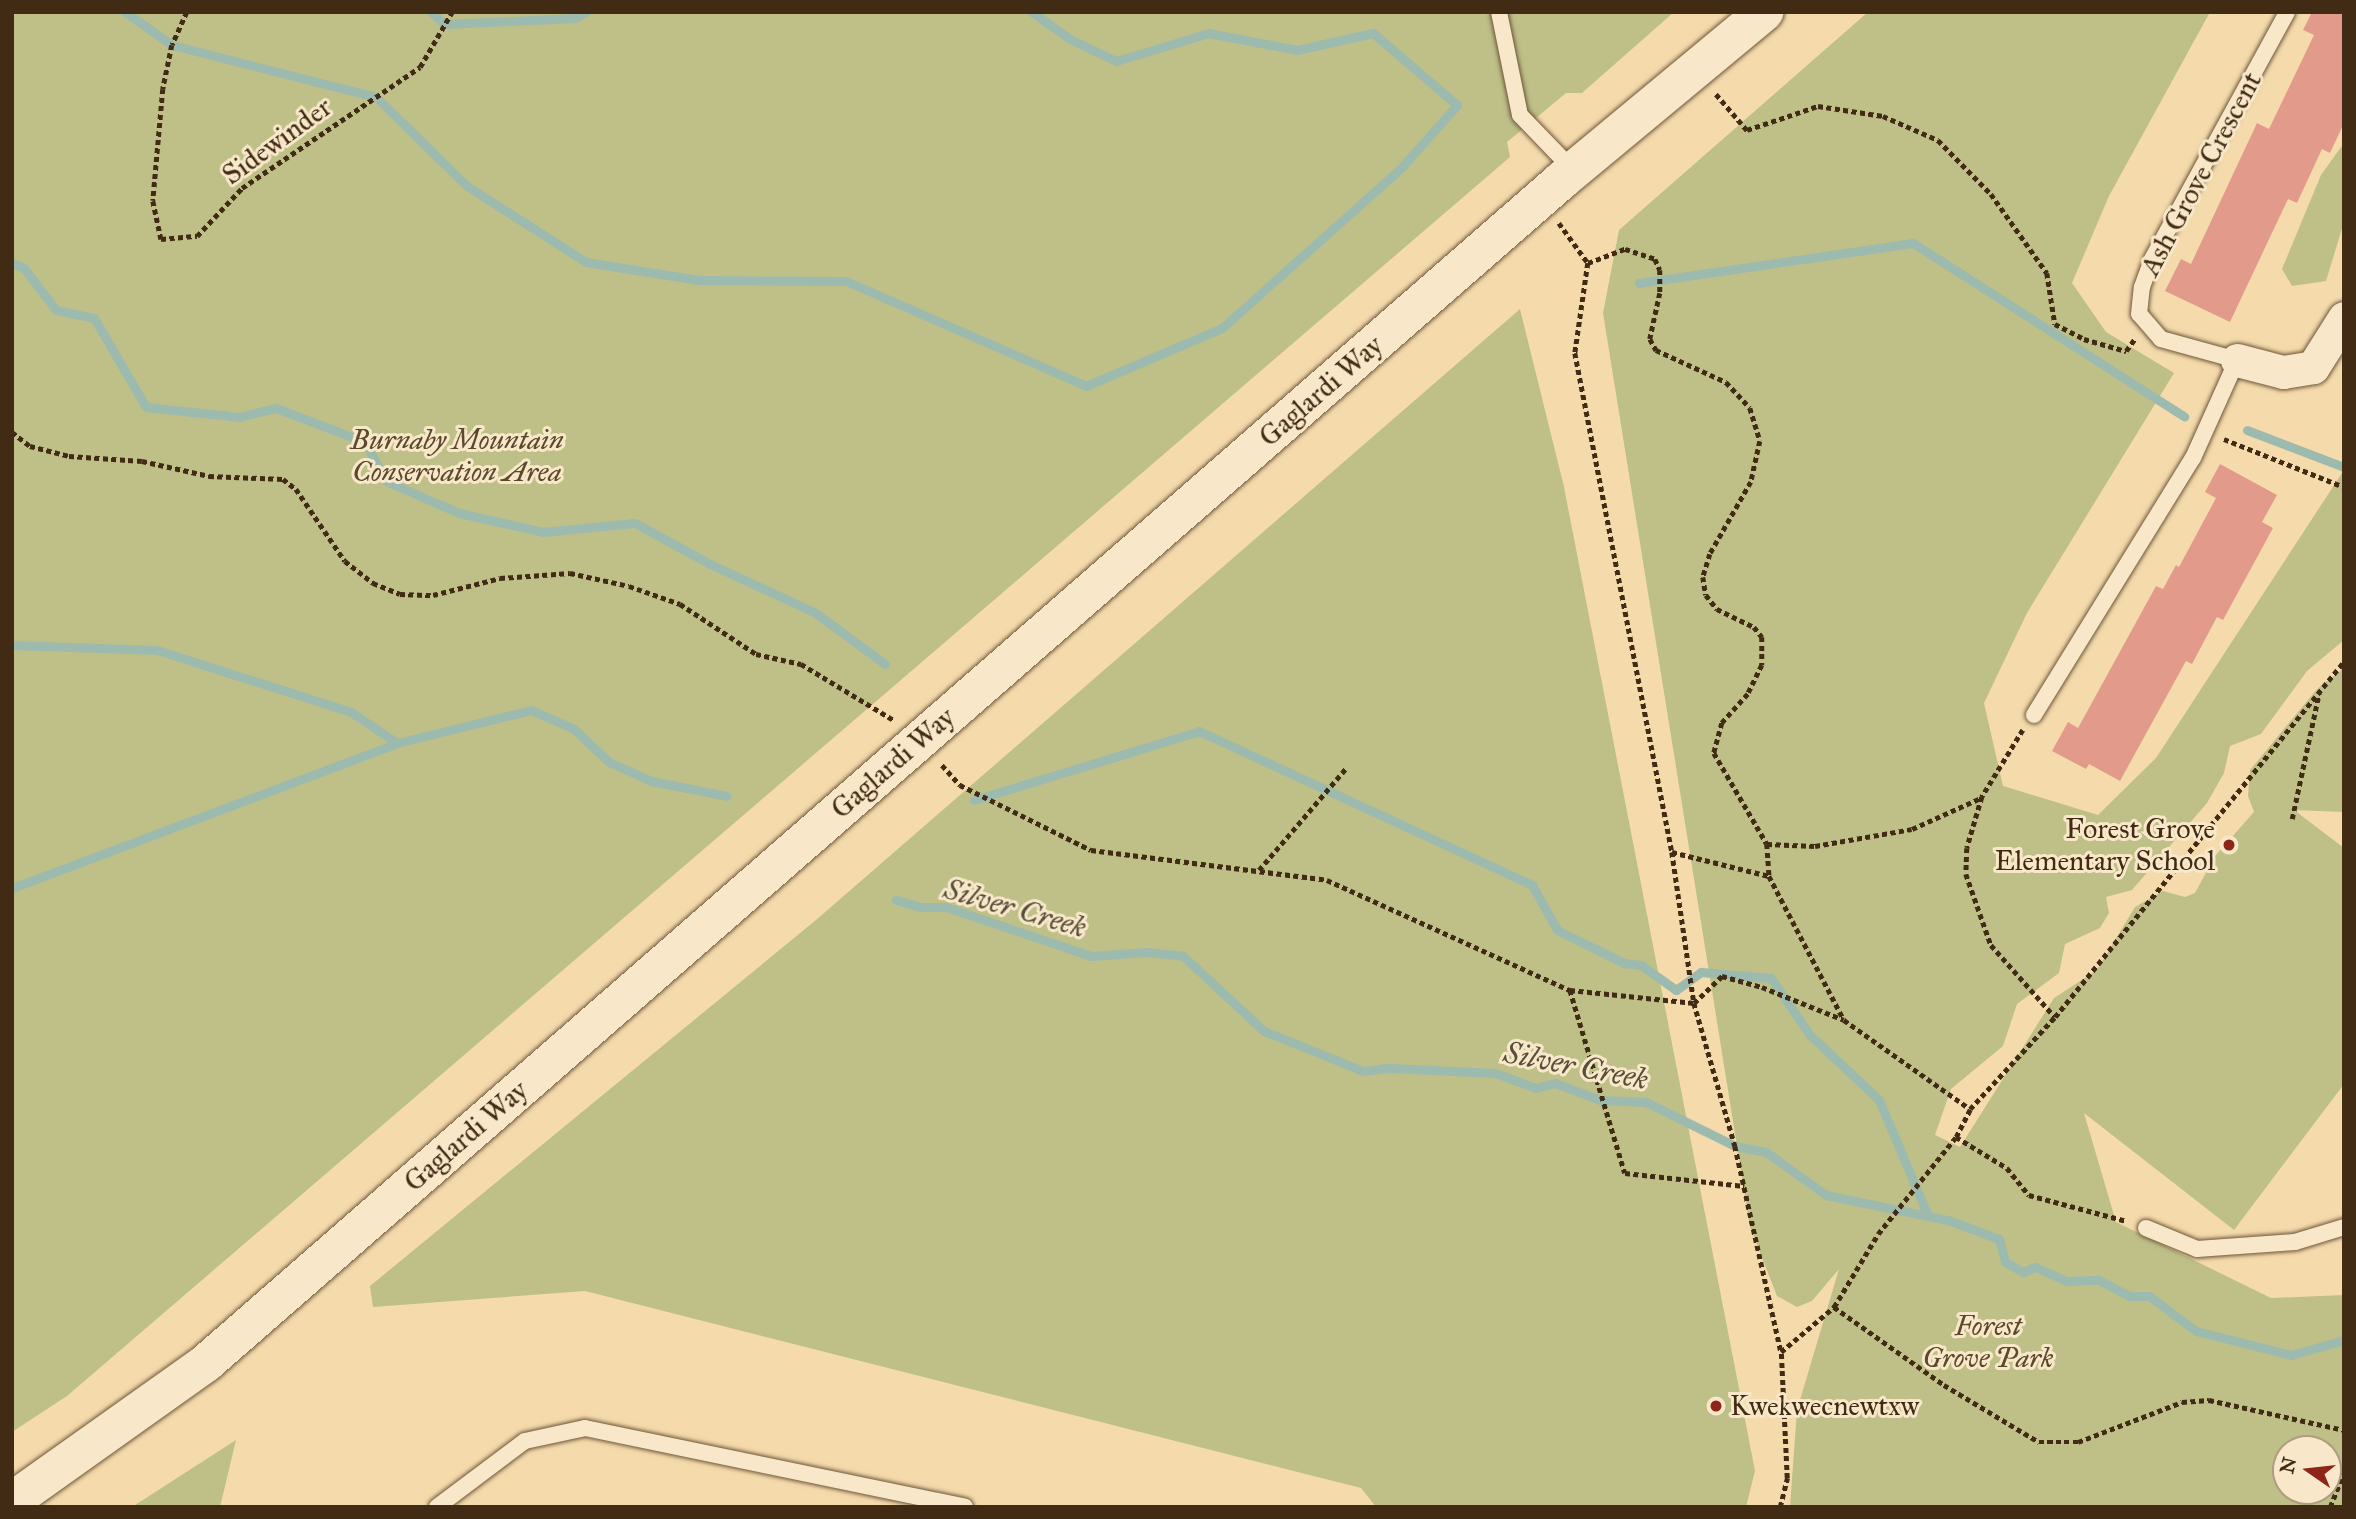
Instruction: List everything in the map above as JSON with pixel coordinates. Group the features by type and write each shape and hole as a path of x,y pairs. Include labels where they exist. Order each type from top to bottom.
{"main road":[{"name":"Gaglardi Way","path":"12,1501 206,1363 1574,171 1764,12"}],"street":[{"path":"2237,360 2283,372 2313,367 2344,318"}],"lane":[{"path":"1499,12 1520,115 1574,171"},
{"name":"Ash Grove Crescent","path":"2146,322 2139,314 2152,259 2287,12"},
{"path":"2034,715 2193,458 2237,360 2161,340 2146,322"},
{"path":"2146,1228 2197,1250 2295,1242 2344,1227"},
{"path":"437,1507 525,1441 585,1428 965,1507"}],"path":[{"name":"Sidewinder","path":"187,12 168,65 153,201 161,239 197,236 242,188 420,67 452,12"},
{"path":"1695,70 1747,130 1818,107 1883,116 1938,140 1991,194 2047,273 2055,324 2084,339 2126,351 2146,322"},
{"path":"1542,199 1588,263 1575,353 1672,852 1694,1003 1744,1186 1781,1352 1787,1478 1780,1507"},
{"path":"1588,263 1625,249 1655,259 1660,270 1660,293 1650,340 1656,350 1726,382 1750,408 1760,441 1751,482 1710,554 1703,577 1706,595 1717,609 1754,626 1762,637 1762,665 1748,694 1722,723 1714,753 1767,844 1769,876 1844,1020"},
{"path":"2205,431 2344,486"},
{"path":"12,432 30,446 69,456 142,461 209,476 283,479 296,489 345,561 373,583 400,594 433,595 500,578 570,573 629,586 680,604 756,654 801,664 853,692 920,739 960,785 1091,850 1327,880 1570,990 1694,1003 1722,976 1762,987 1844,1020 1970,1110"},
{"path":"1781,1352 1834,1307 1878,1234 1956,1137 1970,1110 2055,1017 2344,662"},
{"path":"2292,819 2320,692"},
{"path":"2022,732 1982,797 1967,848 1966,874 1991,945 2055,1017"},
{"path":"1259,871 1347,767"},
{"path":"1767,844 1815,846 1912,829 1982,797"},
{"path":"1672,852 1769,876"},
{"path":"1570,990 1625,1173 1744,1186"},
{"path":"1956,1137 2007,1168 2029,1195 2099,1210 2146,1228"},
{"path":"1834,1307 1944,1385 2039,1441 2078,1442 2182,1402 2208,1400 2344,1430"}],"green space":[{"name":"Burnaby Mountain Conservation Area","path":"12,12 1674,12 1582,93 1566,93 1507,142 1510,157 67,1396 12,1432"},
{"name":"Forest Grove Park","path":"1868,12 2210,12 2109,196 2072,283 2106,332 2174,373 2027,613 1984,703 2003,786 2098,815 2156,758 2344,470 2344,640 2307,671 2261,734 2230,746 2224,773 2207,803 2132,890 2106,897 2109,913 2100,928 2065,944 2059,973 2017,1004 2003,1046 1951,1089 1935,1135 1960,1147 2054,998 2097,970 2135,907 2163,891 2185,897 2195,893 2215,856 2254,812 2248,796 2250,770 2317,689 2344,668 2344,812 2294,810 2344,848 2344,1084 2234,1230 2084,1113 2116,1222 2271,1298 2344,1295 2344,1507 1790,1507 1797,1410 1839,1269 1812,1301 1797,1307 1777,1296 1750,1227 1603,313 1619,230"},
{"path":"2344,143 2344,222 2326,281 2292,286 2282,269 2321,175"},
{"path":"1520,309 1564,487 1755,1471 1746,1507 1376,1507 1361,1488 585,1291 373,1307 370,1286 816,920"},
{"path":"236,1440 220,1507 132,1507"}],"building":[{"path":"2312,12 2344,12 2344,123 2330,153 2322,149 2297,203 2288,199 2230,322 2165,291 2181,259 2191,264 2257,123 2269,129 2314,35 2303,30"},
{"path":"2220,464 2277,495 2262,522 2273,528 2223,620 2217,617 2192,664 2186,661 2120,781 2089,764 2086,769 2052,751 2068,722 2078,728 2156,586 2163,589 2176,565 2179,567 2216,498 2205,492"}],"waterway":[{"path":"125,12 172,45 376,97 467,186 586,262 699,280 846,281 1086,386 1222,328 1401,168 1457,105 1373,33 1297,50 1209,33 1116,61 1070,39 1032,12"},
{"path":"431,12 445,24 575,18 586,12"},
{"path":"1639,283 1913,243 2184,416"},
{"path":"12,263 24,268 56,310 94,318 146,407 239,417 276,408 365,442 386,481 459,513 543,532 635,523 710,564 814,612 885,664"},
{"path":"2247,430 2344,467"},
{"path":"12,645 157,650 351,712 397,743 531,710 574,729 609,762 651,781 727,796"},
{"path":"974,800 1199,731 1532,885 1557,930 1624,963 1641,965 1676,990 1701,972 1771,978 1809,1034 1879,1100 1928,1216"},
{"path":"12,888 397,743"},
{"name":"Silver Creek","path":"896,900 921,907 946,907 1091,956 1147,952 1183,956 1264,1031 1363,1071 1389,1068 1495,1073 1536,1088 1555,1083 1600,1100 1646,1102 1735,1146 1766,1152 1826,1195 1951,1221 1999,1239 2005,1262 2023,1272 2035,1267 2066,1281 2099,1280 2129,1296 2149,1296 2196,1331 2291,1355 2344,1340"}],"place":[{"name":"Forest Grove Elementary School","path":"2229,845"},
{"name":"Kwekwecnewtxw","path":"1716,1406"}]}
